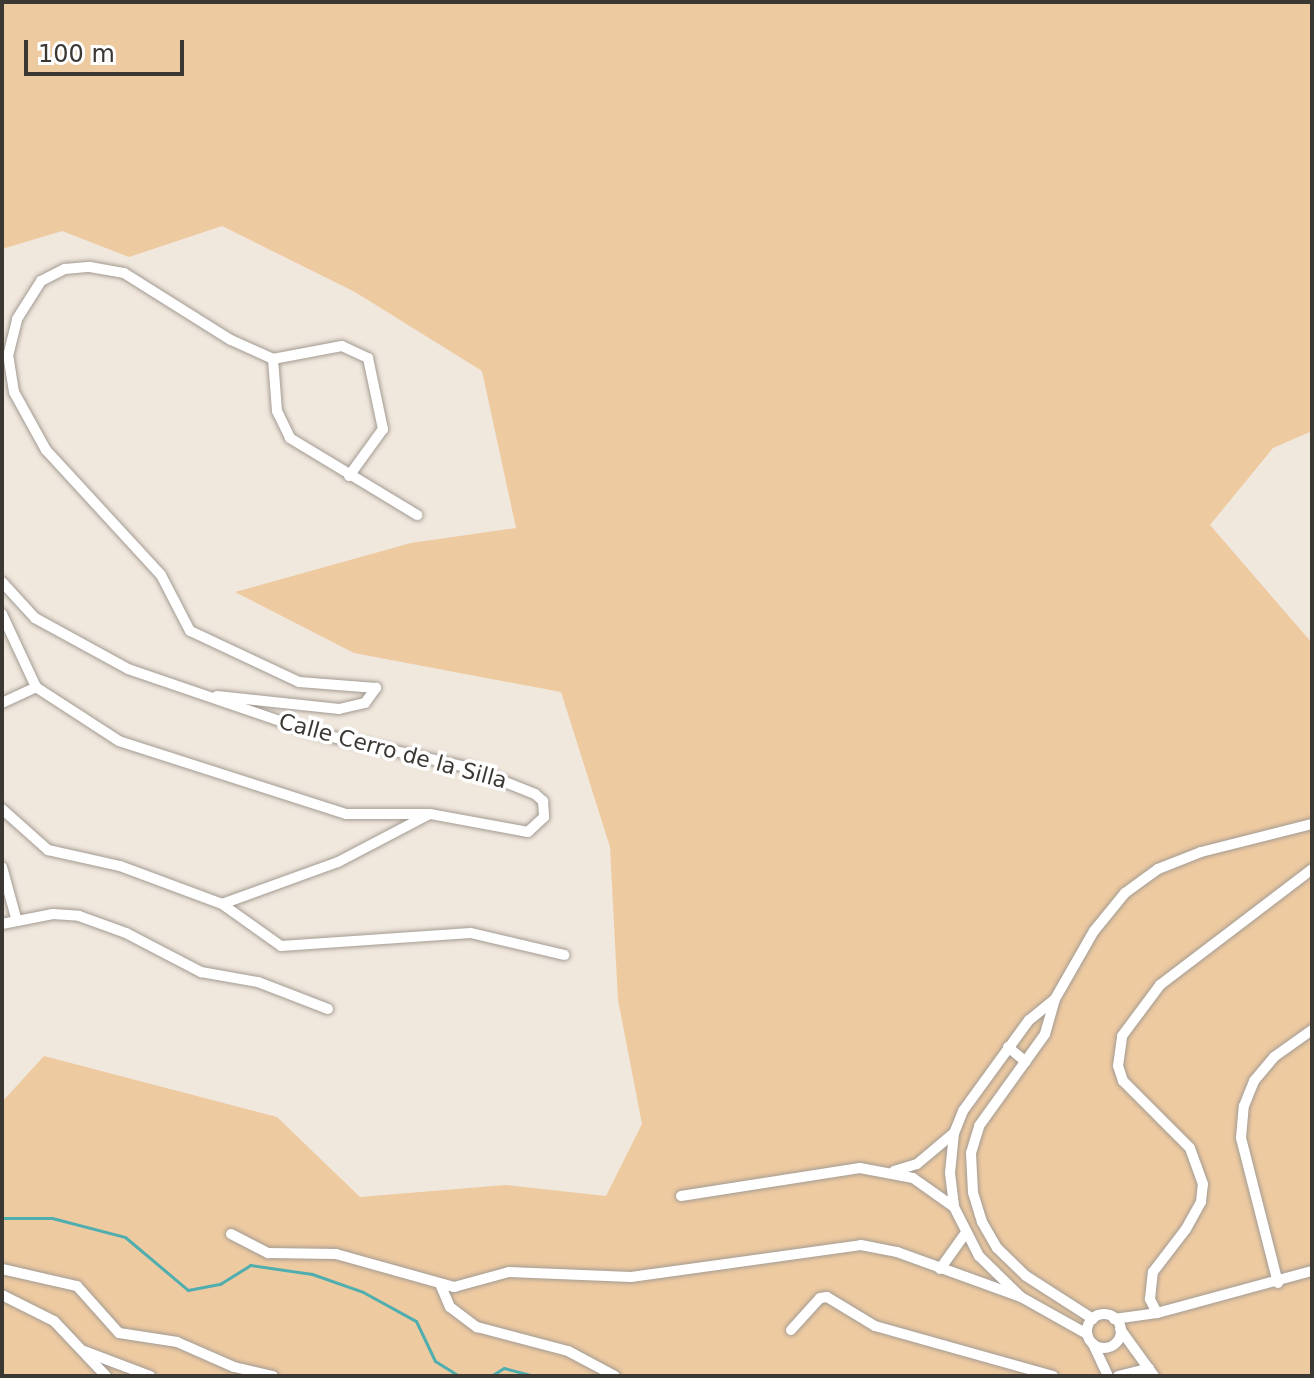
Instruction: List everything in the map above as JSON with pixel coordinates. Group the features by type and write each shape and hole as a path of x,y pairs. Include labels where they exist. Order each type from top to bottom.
{"street":[{"path":"217,696 339,709 365,703 376,688 299,682 190,631 161,575 33,430 14,392 8,356 17,319 41,281 65,269 90,267 124,273 231,340 273,359 342,346 368,358 383,429 349,476"},
{"path":"273,359 281,425 290,438 417,515"},
{"name":"Calle Cerro de la Silla","path":"2,582 35,618 62,636 128,669 217,696 315,733 470,768 535,794 546,809 538,828 528,832 430,814 346,814 313,807 119,741 36,687"},
{"path":"2,614 36,687 2,703"},
{"path":"2,809 48,850 120,866 222,904 281,946 471,933 564,955"},
{"path":"222,904 338,862 430,814"},
{"path":"1312,824 1201,852 1158,869 1125,893 1094,931 1055,999 1045,1034 995,1098 971,1153 973,1192 982,1222 997,1248 1026,1276 1093,1319 1117,1324 1278,1283 1312,1271"},
{"path":"2,867 16,918"},
{"path":"1157,1313 1150,1299 1153,1272 1201,1202 1200,1165 1190,1148 1123,1081 1118,1066 1122,1036 1160,985 1312,869"},
{"path":"2,924 16,918 79,916 126,933 201,972 258,982 328,1009"},
{"path":"894,1171 928,1157 954,1133 979,1085 1008,1047 1055,999"},
{"path":"1278,1283 1241,1138 1244,1106 1254,1081 1274,1057 1312,1030"},
{"path":"1008,1047 1026,1062"},
{"path":"979,1085 995,1098"},
{"path":"954,1133 950,1173 954,1207 965,1234 998,1279 1021,1297 1090,1339 1115,1344 1117,1324"},
{"path":"681,1196 860,1168 894,1171 932,1189 954,1207"},
{"path":"231,1234 268,1253 336,1254 406,1270 441,1286 509,1272 631,1277 861,1245 1021,1297"},
{"path":"940,1269 965,1234"},
{"path":"2,1269 77,1286 119,1333 187,1345 234,1367 273,1376"},
{"path":"441,1286 450,1307 477,1327 568,1351 615,1376"},
{"path":"2,1295 54,1321 106,1376"},
{"path":"791,1330 827,1297 875,1326 1053,1376"},
{"path":"1093,1319 1090,1339 1108,1376"},
{"path":"1117,1324 1151,1372 1118,1376"},
{"path":"82,1351 150,1376"}],"shaded area":[{"path":"2,2 1312,2 1312,431 1273,448 1210,525 1312,643 1312,1376 2,1376 2,1102 44,1056 277,1117 360,1197 505,1185 606,1196 642,1124 618,1000 610,847 561,692 354,653 235,592 411,543 516,528 482,371 355,292 222,226 129,257 62,231 2,249"}],"waterway":[{"path":"2,1218 52,1218 125,1237 188,1290 220,1284 250,1265 312,1274 363,1292 416,1321 435,1361 459,1376"},
{"path":"491,1376 504,1368 534,1376"}]}
